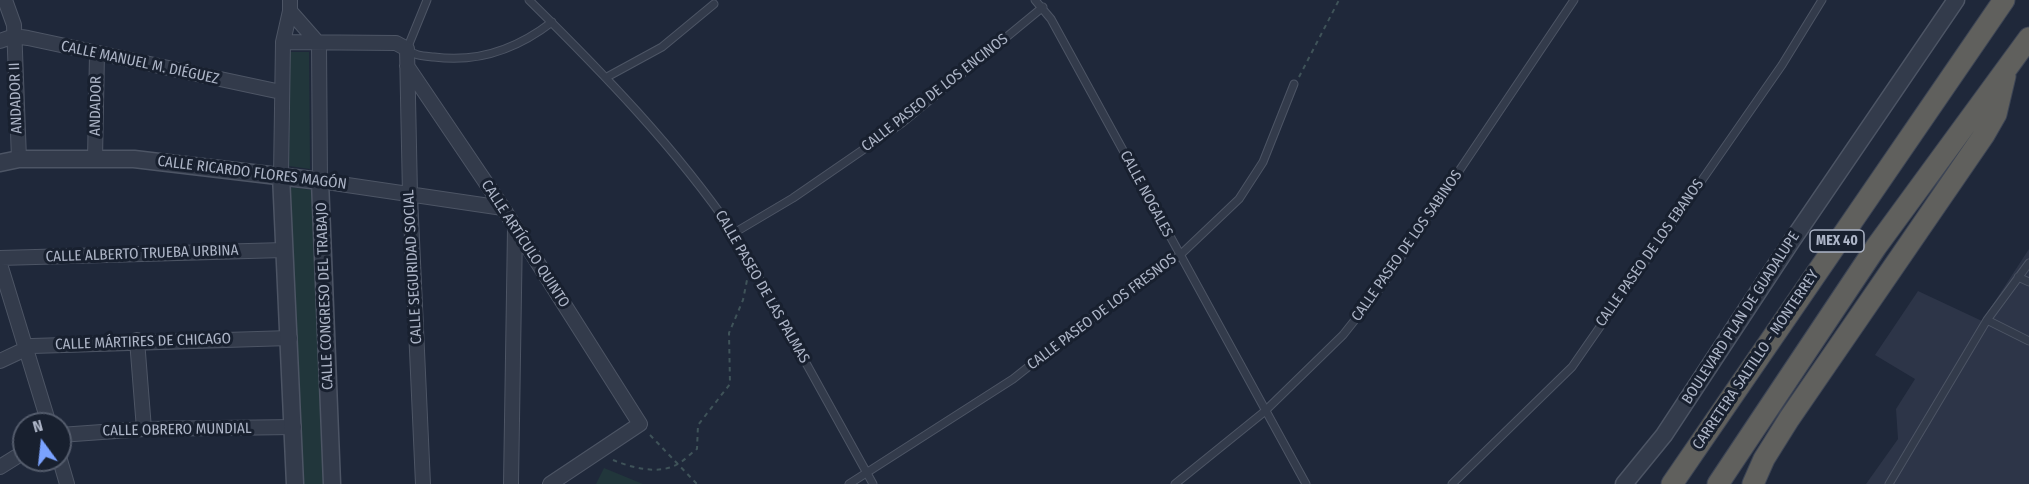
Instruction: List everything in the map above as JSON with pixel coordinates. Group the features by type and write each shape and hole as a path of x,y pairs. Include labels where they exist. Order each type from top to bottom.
{"highway":[{"name":"CARRETERA SALTILLO - MONTERREY","path":"1672,484 2004,0"},
{"name":"MEX 40","path":"1718,484 1876,247 2029,38"},
{"path":"1753,484 1764,459 1789,419 1984,135 2002,96 2006,71"},
{"path":"1684,484 1832,266 1840,249 1844,231"}],"street":[{"name":"ANDADOR II","path":"5,0 12,13 19,159"},
{"name":"BOULEVARD PLAN DE GUADALUPE","path":"1624,484 1664,435 1791,242 1956,0"},
{"path":"290,5 319,44"},
{"path":"290,5 283,42 280,92 281,176 295,484"},
{"path":"0,41 14,36"},
{"name":"CALLE MANUEL M. DIÉGUEZ","path":"14,36 280,92"},
{"path":"283,42 396,43 407,49"},
{"name":"CALLE CONGRESO DEL TRABAJO","path":"319,44 320,181 332,484"},
{"name":"CALLE SEGURIDAD SOCIAL","path":"407,49 410,195 423,484"},
{"name":"ANDADOR","path":"95,159 97,54"},
{"name":"CALLE ARTÍCULO QUINTO","path":"407,66 503,208 640,424"},
{"name":"CALLE RICARDO FLORES MAGÓN","path":"0,163 19,159 166,162 320,181 503,208"},
{"path":"511,484 515,229"},
{"name":"CALLE ALBERTO TRUEBA URBINA","path":"0,258 285,250"},
{"path":"0,264 45,412"},
{"name":"CALLE MÁRTIRES DE CHICAGO","path":"0,361 25,347 137,340 290,338"},
{"path":"137,340 144,429"},
{"path":"550,484 640,424"},
{"name":"CALLE OBRERO MUNDIAL","path":"72,434 144,429 294,428"}],"lane":[{"path":"427,0 407,49 420,55 439,58 491,54 523,42 552,22"},
{"name":"CALLE PASEO DE LAS PALMAS","path":"529,0 607,77 672,152 734,233 873,484"},
{"name":"CALLE NOGALES","path":"1035,0 1043,7 1264,412 1306,484"},
{"name":"CALLE PASEO DE LOS SABINOS","path":"1176,484 1264,412 1343,335 1381,288 1574,0"},
{"name":"CALLE PASEO DE LOS EBANOS","path":"1452,484 1572,368 1782,65 1821,0"},
{"path":"607,77 662,47 714,4"},
{"name":"CALLE PASEO DE LOS ENCINOS","path":"734,233 802,192 902,123 1043,7"},
{"name":"CALLE PASEO DE LOS FRESNOS","path":"849,484 1013,379 1071,333 1179,256 1239,199 1263,162 1294,84"},
{"path":"1889,484 1987,320 2029,262"},
{"path":"2018,276 2029,282"},
{"path":"1987,320 2029,340"}],"path":[{"path":"1294,84 1339,0"},
{"path":"597,453 642,469 657,469 679,464 697,449 698,424 730,384 729,333 743,300 748,260"},
{"path":"640,424 697,484"}],"shaded area":[{"path":"2029,249 2029,484 1866,484 1898,439 1896,409 1915,379 1875,355 1918,291 1982,321"}],"green space":[{"path":"290,52 309,52 310,169 289,166"},
{"path":"290,187 312,190 325,484 302,484"},
{"path":"604,468 643,484 596,484"}]}
